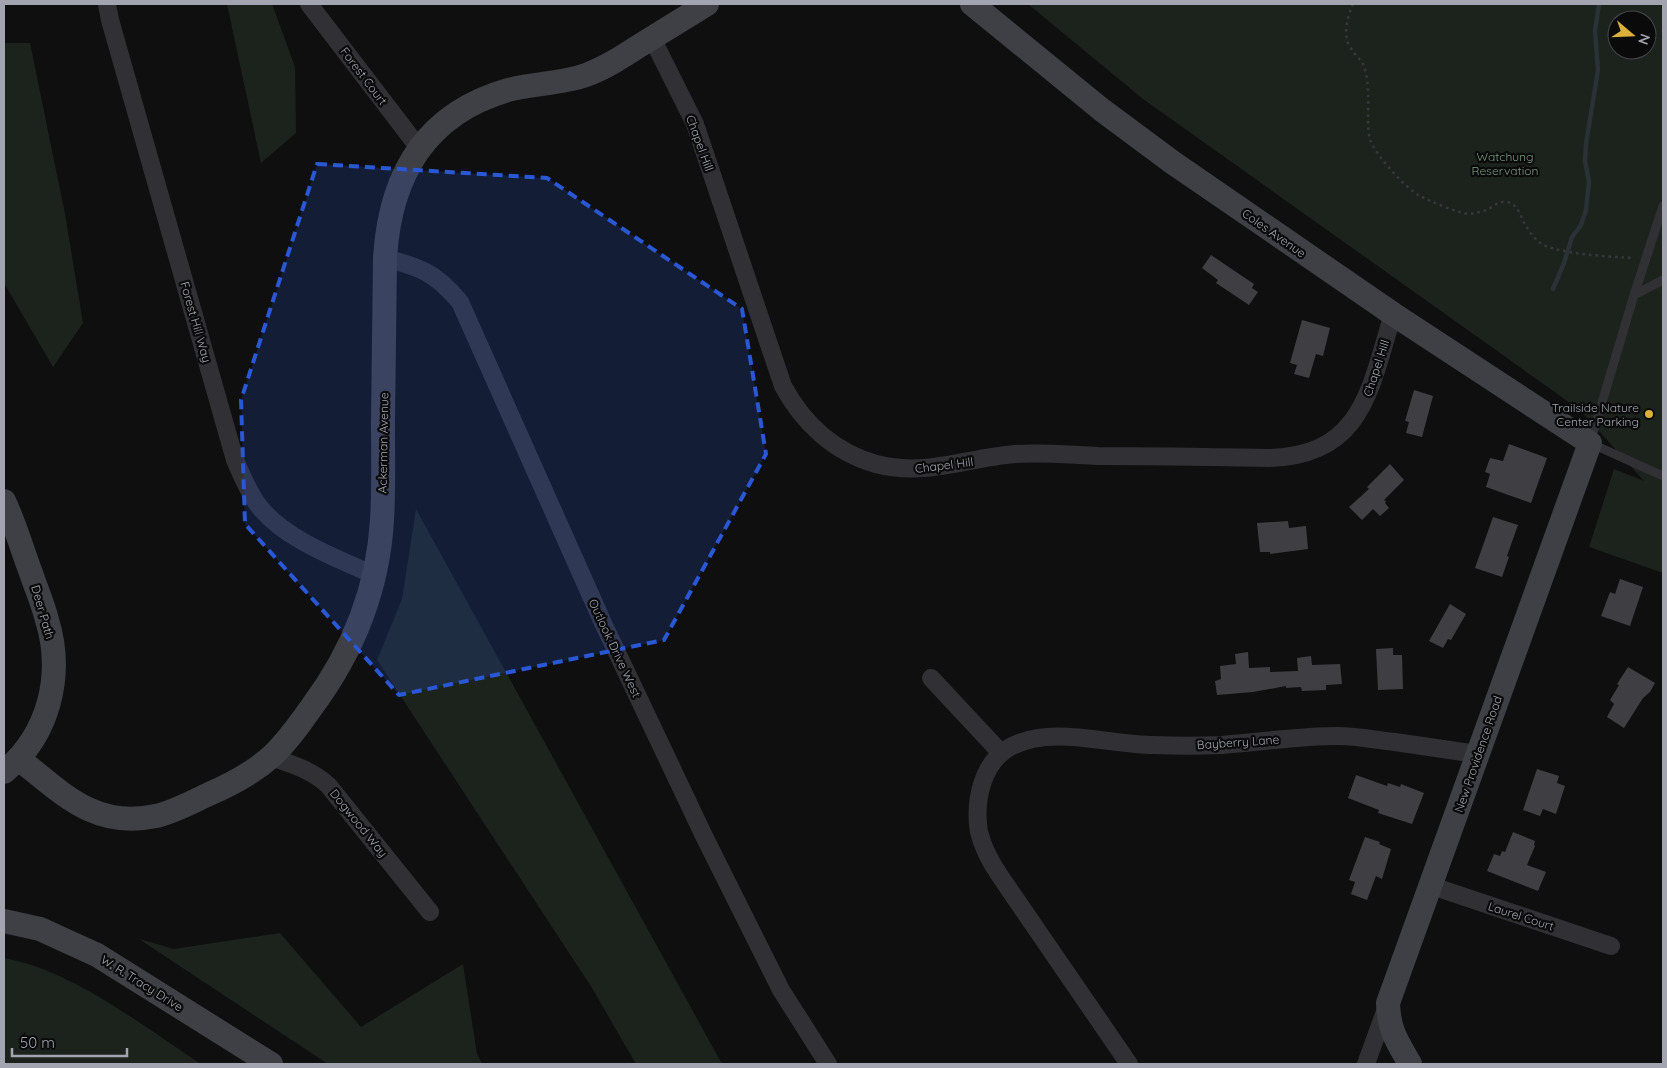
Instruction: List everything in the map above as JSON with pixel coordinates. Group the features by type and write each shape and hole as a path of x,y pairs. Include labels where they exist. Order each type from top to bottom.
{"street":[{"name":"Forest Hill Way","path":"108,4 110,20 232,451 246,487 259,507 285,530 312,547 374,575"},
{"name":"Forest Court","path":"309,4 419,148"},
{"name":"Ackerman Avenue","path":"12,765 82,807 109,817 127,820 158,816 184,806 241,778 271,757 289,738 343,659 357,631 374,575 382,513 386,232 399,186 408,166 428,137 479,102 510,90 565,81 586,75 615,61 707,4"},
{"name":"Coles Avenue","path":"972,4 1102,110 1172,162 1393,314 1590,443"},
{"name":"Chapel Hill","path":"652,38 695,124 783,386 799,412 821,435 846,452 860,458 890,467 921,469 1015,454 1289,458 1309,453 1328,444 1344,431 1362,407 1369,391 1393,314"},
{"name":"Outlook Drive West","path":"385,258 412,265 431,274 446,286 460,302 603,623 704,836 781,990 828,1064"},
{"name":"New Providence Road","path":"1366,1064 1432,886 1477,754 1590,443"},
{"name":"Deer Path","path":"4,501 16,529 48,621 54,656 54,679 47,712 30,745 12,765"},
{"path":"931,678 1001,753"},
{"name":"Bayberry Lane","path":"1129,1064 1000,876 984,846 979,832 978,815 981,789 985,774 1001,753 1029,738 1058,736 1148,745 1194,746 1340,736 1477,754"},
{"name":"Dogwood Way","path":"271,757 304,768 328,785 430,912"},
{"name":"Laurel Court","path":"1432,886 1611,946"},
{"name":"W. R. Tracy Drive","path":"4,921 40,929 97,955 271,1064"},
{"path":"1388,1003 1389,1022 1393,1035 1410,1064"}],"lane":[{"path":"1663,206 1645,258 1590,443 1663,476"},
{"path":"1634,295 1663,280"}],"path":[{"path":"1353,4 1347,21 1347,39 1350,47 1364,63 1369,92 1368,132 1373,147 1382,160 1419,196 1460,213 1481,212 1499,202 1512,204 1538,242 1544,246 1580,254 1645,258"}],"highlighted area":[{"path":"317,164 547,178 742,309 766,454 664,640 399,695 245,524 241,400"}],"green space":[{"path":"227,4 272,4 295,67 296,133 261,163"},
{"name":"Watchung Reservation","path":"1028,4 1663,4 1663,573 1589,547 1614,469 1644,481 1580,410 1143,99"},
{"path":"4,43 30,43 65,214 83,323 53,367 4,283"},
{"path":"416,509 722,1064 636,1064 592,988 377,660 402,599"},
{"path":"280,933 361,1027 463,964 477,1054 482,1064 328,1064 139,939 174,949"},
{"path":"4,958 30,964 81,987 131,1017 201,1064 4,1064"}],"building":[{"path":"1211,255 1254,284 1252,288 1258,292 1249,305 1216,283 1218,280 1202,268"},
{"path":"1302,320 1330,328 1323,356 1316,354 1309,378 1294,374 1297,365 1290,363"},
{"path":"1414,390 1433,396 1422,437 1406,433 1409,422 1405,421"},
{"path":"1509,444 1547,458 1531,503 1486,487 1490,474 1485,472 1490,458 1503,461"},
{"path":"1390,464 1404,480 1384,500 1389,508 1380,516 1373,509 1362,520 1349,507 1369,489 1367,487"},
{"path":"1493,517 1518,525 1502,577 1475,568"},
{"path":"1288,521 1289,528 1306,526 1308,549 1270,554 1270,552 1260,552 1257,523"},
{"path":"1620,579 1643,587 1630,626 1601,616 1610,592 1615,594"},
{"path":"1450,604 1466,614 1451,640 1448,639 1443,648 1429,641"},
{"path":"1393,648 1393,655 1402,655 1403,689 1378,690 1376,649"},
{"path":"1248,652 1249,668 1270,667 1270,672 1298,671 1297,658 1311,656 1312,665 1340,664 1342,684 1326,685 1326,690 1302,691 1301,687 1286,688 1286,686 1253,692 1217,695 1215,681 1221,679 1220,666 1236,664 1235,654"},
{"path":"1628,667 1655,683 1624,728 1607,717 1614,704 1610,700 1619,685 1617,684"},
{"path":"1537,769 1559,776 1557,783 1565,786 1556,814 1543,809 1540,816 1523,810"},
{"path":"1356,775 1387,786 1388,783 1400,787 1401,784 1424,793 1412,824 1378,813 1379,810 1348,798"},
{"path":"1513,832 1535,841 1535,846 1527,865 1546,872 1538,891 1487,871 1494,854 1500,856 1502,851 1505,852"},
{"path":"1365,837 1380,842 1379,844 1391,849 1382,879 1376,876 1367,900 1351,894 1355,882 1349,880"}],"waterway":[{"path":"1553,289 1572,237 1581,225 1586,210 1589,182 1585,161 1586,144 1598,70 1595,31 1599,4"}],"place":[{"name":"Trailside Nature Center Parking","path":"1649,414"}]}
